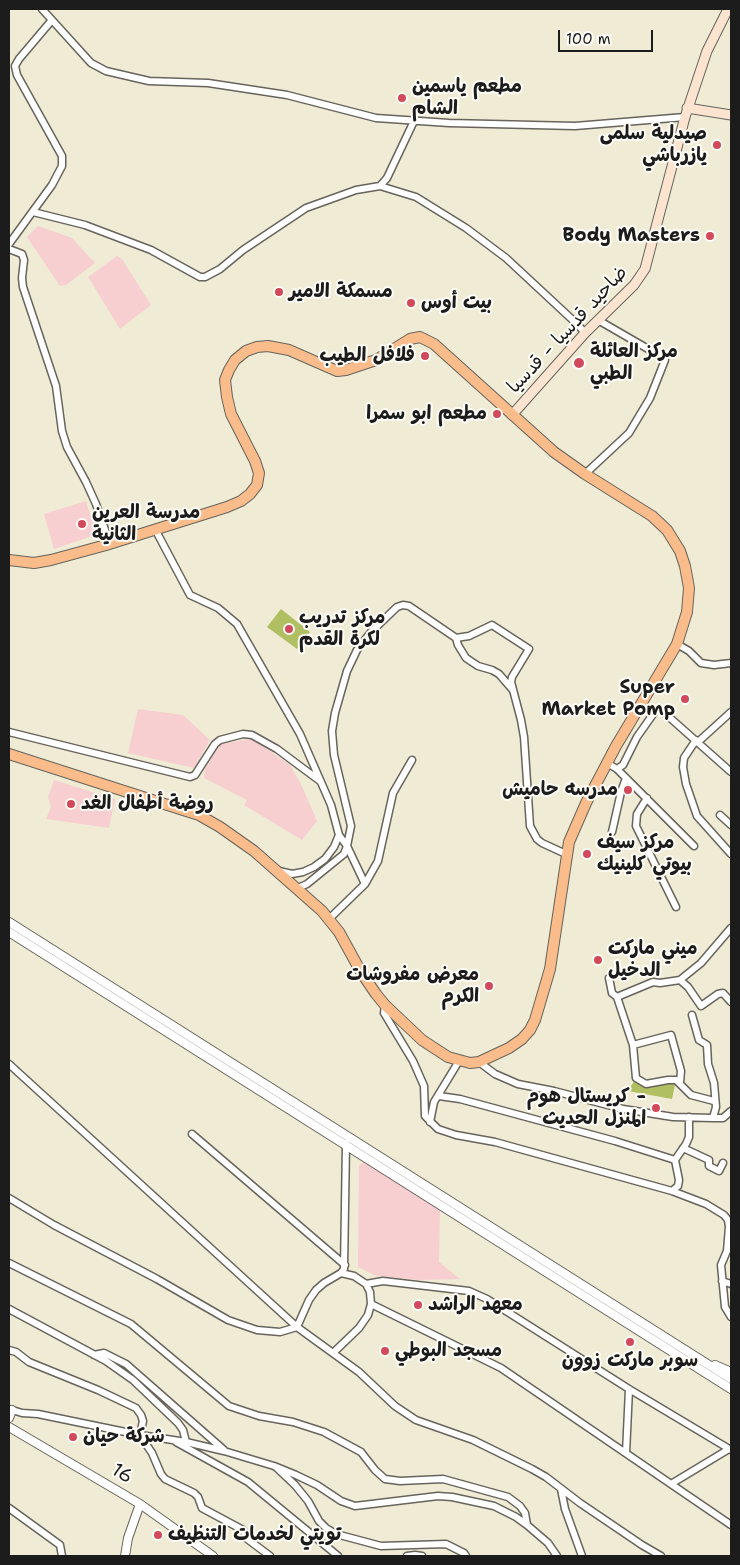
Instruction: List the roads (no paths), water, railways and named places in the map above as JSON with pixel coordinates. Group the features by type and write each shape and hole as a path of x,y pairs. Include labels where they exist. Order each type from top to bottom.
{"main road":[{"name":"ضاحيد قدسيا - قدسيا","path":"512,415 585,333 634,286 645,269 686,112 707,51 728,9"},
{"path":"686,112 731,115"},
{"path":"9,560 34,563 110,544 242,501 257,485 259,473 255,461 231,414 225,380 235,360 246,351 268,346 289,350 336,371 346,370 376,360 410,339 420,337 434,344 554,452 652,516 667,530 680,550 686,566 689,588 687,612 677,644 607,763 586,803 569,842 550,969 535,1020 530,1030 522,1039 509,1048 479,1062 460,1061 430,1047 385,1005 361,972 339,932 329,919 298,888 241,842 199,815 9,754"}],"street":[{"path":"42,9 91,63 106,71 150,81 208,84 287,95 376,118 449,123 575,126 686,112"},
{"path":"9,244 52,185 62,166 62,156 17,74 15,66 52,20"},
{"path":"380,186 387,178 414,121"},
{"path":"33,212 84,225 151,250 200,277 205,277 220,269 243,250 306,208 356,190 380,186 416,197 466,228 506,258 585,333"},
{"path":"9,249 22,254 24,260 23,287 56,386 62,431 67,447 96,504 110,544"},
{"path":"585,474 629,433 650,398 665,360 598,320"},
{"path":"155,529 190,595 218,608 237,624 300,734 331,805 339,834 347,846 364,884"},
{"path":"298,888 307,884 344,854 347,846 350,826 334,755 332,731 335,713 347,671 357,650 370,632 396,607 410,606 456,638 466,658 478,666 499,674 512,689"},
{"path":"456,638 468,636 492,625 529,649 512,677 512,689 524,737 530,826 533,834 542,843 566,854"},
{"path":"677,644 689,651 701,663 714,665 731,663"},
{"path":"617,769 623,765 637,737 656,710 660,708 731,772"},
{"path":"731,712 697,741 684,758 683,767 686,784 697,816 731,854"},
{"path":"9,732 190,777 196,775 215,744 220,740 243,734 252,735 292,760 321,782"},
{"path":"329,919 364,884 378,861 393,793 412,760"},
{"path":"607,763 617,769 694,846"},
{"path":"612,832 626,778"},
{"path":"647,798 638,814 636,826 676,907"},
{"path":"720,815 731,825"},
{"path":"278,871 292,874 314,867 334,847 339,834"},
{"path":"9,922 731,1389"},
{"path":"617,997 653,982 660,983 680,980 705,960 731,928"},
{"path":"9,932 731,1379"},
{"path":"609,978 612,993 617,997 633,1045 636,1078 646,1084 676,1080 691,1095 714,1101"},
{"path":"680,980 688,987 701,1006 718,994 723,993 731,1002"},
{"path":"385,1005 384,1013 420,1074 424,1086 425,1116 438,1129 456,1135 494,1142 672,1191 706,1204 730,1219 727,1251 720,1266 725,1307 731,1317"},
{"path":"692,1015 699,1040 707,1045 708,1064 714,1083 716,1107 713,1118"},
{"path":"633,1045 671,1035 681,1071 680,1083"},
{"path":"430,1122 432,1108 460,1061"},
{"path":"479,1062 495,1074 518,1084 554,1091 623,1109 666,1116 713,1118 723,1118 731,1111"},
{"path":"9,1064 297,1327 359,1372 390,1403 429,1426 487,1446 532,1469 642,1545 661,1556"},
{"path":"438,1096 460,1099 632,1146 674,1160"},
{"path":"674,1160 689,1137 689,1117"},
{"path":"192,1134 345,1265"},
{"path":"297,1327 309,1300 316,1290 341,1273 345,1265 347,1141"},
{"path":"683,1148 709,1160 709,1166 719,1171 723,1163"},
{"path":"672,1191 678,1186 679,1180 674,1160"},
{"path":"9,1198 61,1229 157,1279 228,1320 248,1328 274,1332 297,1327"},
{"path":"9,1263 131,1324 229,1406 259,1416 293,1422 324,1432 360,1452 385,1479 400,1481 444,1479 508,1497 520,1506 525,1513 527,1525"},
{"path":"333,1353 359,1328 368,1315 371,1304 370,1292 366,1284 354,1276 341,1273"},
{"path":"722,1280 731,1284"},
{"path":"366,1284 383,1281 470,1291 487,1299 629,1389 730,1449 671,1484"},
{"path":"371,1304 501,1368 731,1525"},
{"path":"9,1309 106,1361 132,1380 178,1423 183,1430 186,1442"},
{"path":"9,1350 16,1352 29,1362 98,1390 136,1408 143,1421 140,1435 152,1453 165,1479 194,1493 198,1497 202,1508 243,1530 246,1538 270,1556"},
{"path":"94,1356 104,1353 126,1364 224,1451"},
{"path":"706,1363 731,1372"},
{"path":"626,1454 629,1389"},
{"path":"9,1418 10,1410 38,1414 224,1451 274,1466 317,1484 341,1501 355,1506 438,1496 494,1506 527,1525 548,1543 557,1556"},
{"name":"16","path":"9,1427 140,1504 213,1556"},
{"path":"172,1440 248,1482 338,1556"},
{"path":"274,1466 295,1485 308,1501 319,1521 336,1534 381,1546 446,1544 464,1553 466,1556"},
{"path":"561,1489 565,1509 582,1556"},
{"path":"125,1556 128,1538 140,1504"},
{"path":"9,1508 60,1545 62,1556"},
{"path":"407,1556 422,1556"}],"place":[{"name":"مطعم ياسمين الشام","path":"402,98"},
{"name":"صيدلية سلمى يازرباشي","path":"717,145"},
{"name":"Body Masters","path":"710,236"},
{"name":"مسمكة الامير","path":"279,292"},
{"name":"بيت أوس","path":"411,303"},
{"name":"فلافل الطيب","path":"425,356"},
{"name":"مركز العائلة الطبي","path":"579,363"},
{"name":"مطعم ابو سمرا","path":"497,414"},
{"name":"مدرسة العرين الثانية","path":"82,524"},
{"name":"مركز تدريب لكرة القدم","path":"289,629"},
{"name":"Super Market Pomp","path":"685,699"},
{"name":"مدرسه حاميش","path":"628,790"},
{"name":"روضة أطفال الغد","path":"71,804"},
{"name":"مركز سيف بيوتي كلينيك","path":"587,854"},
{"name":"ميني ماركت الدخيل","path":"598,960"},
{"name":"معرض مفروشات الكرم","path":"489,986"},
{"name":"كريستال هوم - المنزل الحديث","path":"656,1108"},
{"name":"معهد الراشد","path":"418,1305"},
{"name":"سوبر ماركت زوون","path":"630,1342"},
{"name":"مسجد البوطي","path":"385,1351"},
{"name":"شركة حيان","path":"73,1437"},
{"name":"تويتي لخدمات التنظيف","path":"158,1535"}]}
